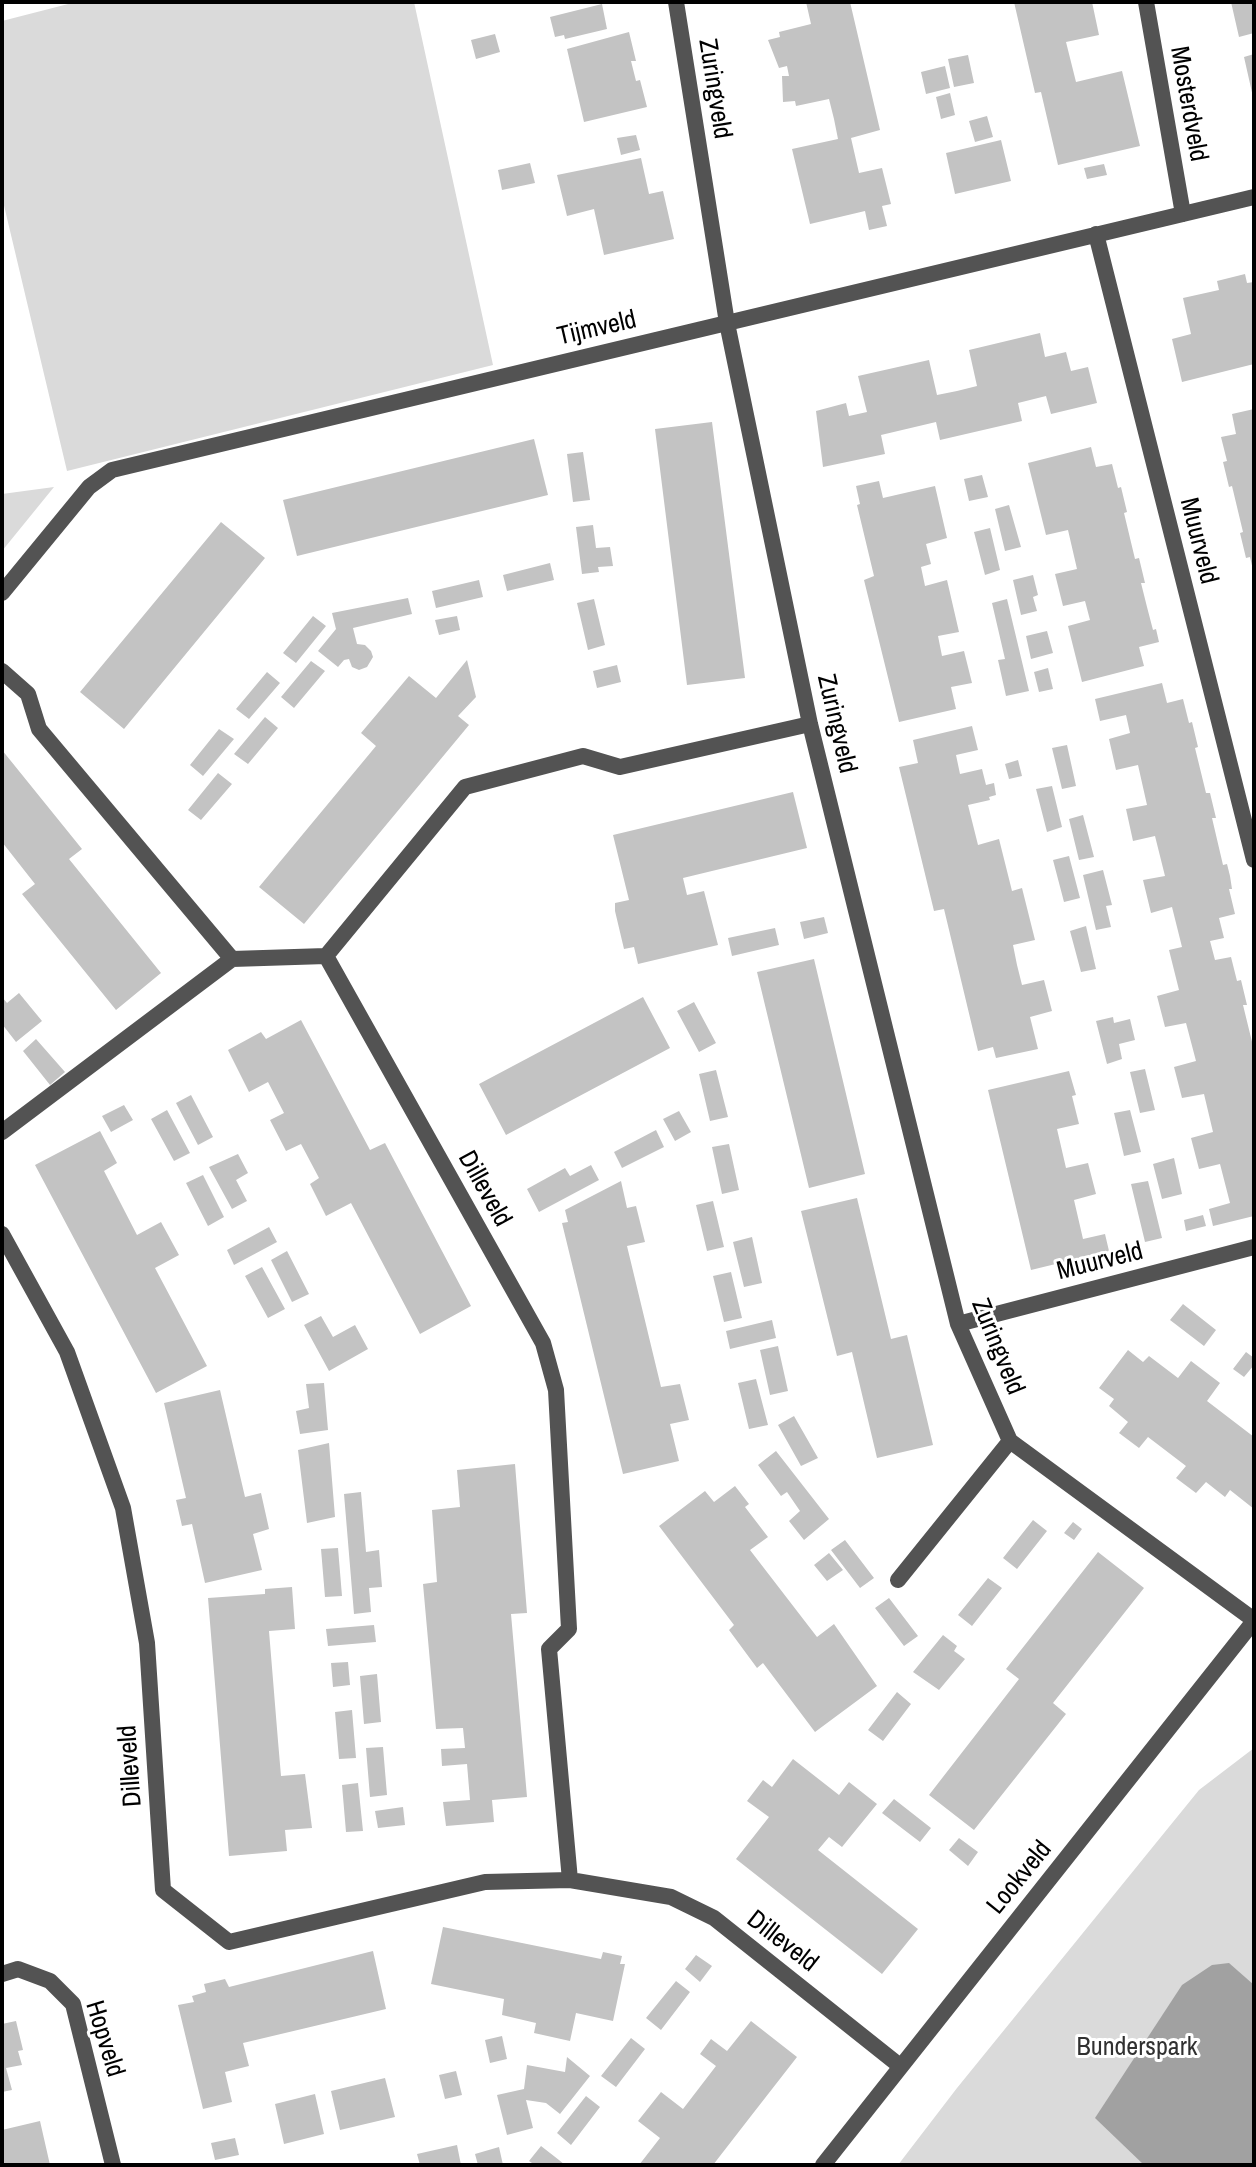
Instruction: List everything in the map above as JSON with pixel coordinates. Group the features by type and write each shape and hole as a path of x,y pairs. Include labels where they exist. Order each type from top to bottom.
{"street":[{"name":"Zuringveld","path":"676,2 727,323 810,724 958,1324 1010,1441 1254,1620"},
{"name":"Mosterdveld","path":"1146,2 1183,214"},
{"name":"Tijmveld","path":"2,593 89,487 112,470 1254,197"},
{"name":"Muurveld","path":"1096,234 1254,860"},
{"path":"2,671 28,694 39,729 232,959"},
{"path":"2,1132 232,959 326,956 465,787 583,756 620,767 810,724"},
{"name":"Dilleveld","path":"326,956 543,1343 550,1366 556,1390 569,1629 549,1649 570,1880"},
{"name":"Dilleveld","path":"2,1234 67,1352 123,1508 147,1643 163,1890 229,1942 485,1882 570,1880 671,1897 714,1918 900,2066"},
{"name":"Muurveld","path":"958,1324 1254,1247"},
{"path":"898,1580 1010,1441"},
{"name":"Lookveld","path":"823,2165 1254,1620"},
{"name":"Hopveld","path":"2,1974 18,1969 50,1981 73,2004 113,2165"}],"green space":[{"path":"76,2 414,2 493,365 67,471 2,197 2,21"},
{"path":"54,487 2,551 2,494"},
{"name":"Bunderspark","path":"1254,1748 1254,2165 898,2165 1199,1790"}],"shaded area":[{"path":"1229,1963 1254,1985 1254,2165 1144,2165 1095,2118 1182,1985 1212,1965"}],"building":[{"path":"806,2 850,2 880,130 851,138 859,173 882,168 891,204 882,206 887,226 869,230 865,211 810,224 792,149 838,139 834,119 829,99 796,106 795,101 783,102 782,76 789,76 787,66 779,68 768,40 780,37 779,32 811,24"},
{"path":"1014,2 1092,2 1099,35 1066,42 1076,82 1122,71 1140,146 1058,165 1041,92 1035,93"},
{"path":"1231,2 1254,2 1254,33 1239,37"},
{"path":"602,4 607,29 565,39 564,35 555,37 550,17"},
{"path":"629,32 636,61 631,61 647,107 584,122 567,49"},
{"path":"495,34 500,52 476,59 471,40"},
{"path":"1254,54 1254,97 1253,97 1244,57"},
{"path":"968,55 974,83 954,87 948,59"},
{"path":"945,66 950,88 926,94 921,72"},
{"path":"950,93 955,115 941,119 936,97"},
{"path":"987,116 993,137 975,142 969,121"},
{"path":"636,135 640,150 621,155 617,138"},
{"path":"1001,140 1011,181 955,194 946,153"},
{"path":"641,158 649,194 663,191 674,239 604,255 594,209 567,216 557,175"},
{"path":"530,163 535,183 502,190 498,170"},
{"path":"1104,164 1107,175 1087,179 1084,168"},
{"path":"1245,274 1247,283 1254,282 1254,364 1182,382 1172,339 1191,334 1183,298 1219,290 1217,281"},
{"path":"1040,333 1045,357 1066,352 1071,371 1088,367 1097,403 1051,414 1046,396 1018,403 1022,421 940,440 936,422 881,435 885,454 823,467 816,411 846,403 849,416 867,412 858,376 929,360 937,395 957,391 977,386 969,350"},
{"path":"1254,409 1253,570 1250,557 1246,558 1232,486 1229,487 1223,462 1227,461 1221,437 1236,434 1232,414"},
{"path":"712,422 745,678 687,685 655,429"},
{"path":"534,439 548,495 297,556 283,500"},
{"path":"1091,447 1096,467 1112,464 1118,488 1121,487 1135,559 1139,558 1145,583 1141,583 1159,642 1139,647 1144,666 1082,682 1068,626 1090,620 1085,601 1063,606 1055,574 1077,569 1068,530 1046,535 1028,463"},
{"path":"583,452 590,500 573,502 567,454"},
{"path":"982,475 988,497 969,501 964,479"},
{"path":"879,481 883,498 935,486 947,538 926,544 931,564 921,567 925,586 947,580 959,632 938,636 942,656 964,651 972,683 951,687 956,709 899,722 864,580 874,576 857,505 860,504 856,486"},
{"path":"1009,505 1021,547 1005,551 995,509"},
{"path":"221,522 265,558 124,729 80,692"},
{"path":"593,525 596,548 610,547 613,566 598,567 599,572 582,574 576,527"},
{"path":"990,528 1000,570 985,575 974,532"},
{"path":"550,563 554,580 507,591 503,575"},
{"path":"1033,575 1038,595 1033,597 1037,611 1021,615 1013,580"},
{"path":"479,580 483,597 436,608 432,591"},
{"path":"408,598 412,614 353,628 357,644 365,645 371,651 373,657 367,667 359,670 352,667 349,659 338,667 318,651 336,629 332,613"},
{"path":"594,599 605,645 588,650 577,603"},
{"path":"1007,599 1029,691 1006,696 998,660 1005,659 992,603"},
{"path":"313,616 326,626 296,663 283,653"},
{"path":"457,616 460,630 439,635 435,620"},
{"path":"1047,631 1053,653 1031,659 1026,636"},
{"path":"467,660 476,697 458,716 469,725 304,924 259,887 376,746 361,733 409,676 436,698"},
{"path":"311,661 325,671 294,708 281,697"},
{"path":"617,665 621,682 597,688 593,671"},
{"path":"1048,668 1053,689 1039,692 1034,672"},
{"path":"267,672 280,683 249,719 236,709"},
{"path":"1162,683 1167,703 1183,699 1189,723 1192,722 1206,793 1210,793 1216,818 1212,818 1223,865 1227,864 1230,876 1232,889 1229,889 1235,914 1219,918 1224,938 1210,941 1215,960 1231,957 1237,981 1241,980 1247,1005 1243,1005 1254,1050 1254,1216 1213,1226 1209,1209 1230,1203 1220,1164 1199,1169 1191,1138 1213,1132 1204,1094 1182,1098 1174,1067 1196,1061 1186,1023 1165,1027 1157,996 1179,990 1169,950 1182,947 1172,907 1151,913 1143,880 1165,876 1155,836 1133,841 1126,809 1147,805 1138,765 1116,770 1109,739 1130,733 1126,715 1100,721 1095,699"},
{"path":"265,717 278,728 248,764 234,754"},
{"path":"972,726 978,750 956,755 960,774 982,769 986,785 994,783 996,795 989,797 990,800 968,805 978,845 999,839 1012,891 1022,888 1035,940 1013,945 1017,965 1022,985 1044,980 1052,1011 1030,1017 1038,1049 996,1058 993,1047 978,1051 944,909 934,911 899,767 918,763 913,740"},
{"path":"219,729 234,739 203,776 190,765"},
{"path":"1067,745 1076,786 1062,789 1052,748"},
{"path":"2,750 82,849 69,859 161,973 116,1010 22,894 35,884 2,842"},
{"path":"1018,760 1022,776 1009,779 1005,764"},
{"path":"218,773 232,784 201,820 188,810"},
{"path":"1052,786 1062,827 1047,832 1036,789"},
{"path":"793,792 807,848 683,878 687,895 704,891 718,945 638,964 634,947 624,949 615,911 615,903 629,900 613,835"},
{"path":"1083,815 1094,857 1079,860 1069,819"},
{"path":"1069,856 1080,898 1064,902 1053,860"},
{"path":"1103,870 1112,905 1106,906 1111,927 1096,930 1083,875"},
{"path":"824,917 828,933 804,939 800,922"},
{"path":"1086,926 1096,969 1081,972 1070,931"},
{"path":"775,928 779,945 732,956 728,938"},
{"path":"814,959 865,1174 809,1188 757,972"},
{"path":"19,993 42,1021 16,1042 2,1024 2,997 7,1003"},
{"path":"643,997 670,1048 506,1135 479,1084"},
{"path":"694,1002 716,1043 699,1052 677,1011"},
{"path":"1113,1017 1114,1023 1130,1019 1135,1040 1119,1044 1122,1059 1107,1064 1096,1021"},
{"path":"301,1020 370,1150 385,1143 471,1306 420,1334 351,1203 326,1216 310,1184 319,1178 301,1144 286,1151 270,1120 284,1113 268,1082 249,1092 228,1050 261,1032 266,1039"},
{"path":"36,1039 65,1072 50,1085 23,1051"},
{"path":"1145,1069 1155,1110 1140,1113 1130,1072"},
{"path":"716,1070 728,1117 710,1121 699,1074"},
{"path":"1069,1071 1076,1095 1072,1096 1079,1124 1057,1129 1066,1168 1088,1163 1096,1194 1074,1200 1083,1239 1105,1234 1109,1251 1031,1270 988,1090"},
{"path":"191,1095 213,1137 198,1145 176,1103"},
{"path":"124,1105 133,1120 111,1132 102,1116"},
{"path":"167,1110 190,1153 174,1161 151,1119"},
{"path":"1130,1110 1141,1152 1124,1156 1114,1113"},
{"path":"679,1111 691,1132 675,1141 663,1119"},
{"path":"656,1130 664,1147 622,1168 614,1152"},
{"path":"100,1131 117,1163 104,1171 137,1235 161,1222 179,1255 155,1268 207,1366 156,1393 35,1165"},
{"path":"729,1144 739,1190 722,1194 712,1147"},
{"path":"238,1154 248,1173 236,1180 247,1201 232,1209 209,1167"},
{"path":"1174,1158 1182,1194 1162,1199 1153,1164"},
{"path":"591,1165 599,1180 539,1212 527,1189 565,1168 570,1176"},
{"path":"203,1175 224,1217 208,1226 186,1183"},
{"path":"621,1181 627,1208 636,1206 645,1242 627,1246 661,1387 680,1384 689,1420 670,1424 679,1461 623,1474 562,1223 568,1222 565,1210"},
{"path":"1148,1181 1162,1238 1145,1242 1131,1184"},
{"path":"857,1198 891,1339 907,1335 933,1445 877,1458 852,1352 837,1356 801,1211"},
{"path":"713,1201 724,1247 707,1251 696,1205"},
{"path":"1203,1215 1206,1226 1186,1231 1184,1220"},
{"path":"269,1227 277,1242 234,1265 227,1250"},
{"path":"752,1237 762,1283 744,1287 733,1242"},
{"path":"287,1251 309,1294 292,1302 271,1260"},
{"path":"262,1267 285,1309 268,1318 245,1276"},
{"path":"731,1272 742,1318 724,1322 713,1276"},
{"path":"1183,1304 1216,1330 1204,1346 1170,1320"},
{"path":"321,1316 333,1337 355,1325 368,1349 329,1371 304,1325"},
{"path":"772,1320 776,1338 730,1349 726,1331"},
{"path":"778,1346 788,1391 770,1395 760,1350"},
{"path":"1128,1350 1143,1362 1149,1356 1178,1378 1191,1361 1220,1383 1207,1401 1254,1437 1254,1509 1230,1490 1225,1497 1206,1482 1196,1493 1176,1478 1186,1466 1148,1437 1139,1448 1119,1433 1128,1422 1109,1406 1114,1399 1099,1388"},
{"path":"1246,1352 1254,1358 1254,1365 1244,1377 1233,1369"},
{"path":"756,1379 768,1425 749,1429 738,1383"},
{"path":"324,1383 328,1430 300,1434 296,1411 309,1408 306,1384"},
{"path":"220,1390 245,1497 261,1493 269,1529 253,1534 262,1570 205,1583 192,1524 182,1526 176,1500 186,1498 164,1403"},
{"path":"794,1416 818,1458 801,1466 778,1425"},
{"path":"329,1443 335,1517 307,1523 298,1450"},
{"path":"776,1451 829,1519 804,1540 789,1521 800,1511 787,1492 781,1496 758,1465"},
{"path":"515,1464 527,1613 511,1614 527,1797 492,1800 494,1822 446,1826 443,1802 470,1800 467,1764 442,1766 441,1749 465,1748 463,1728 436,1729 423,1584 437,1582 432,1510 460,1507 457,1470"},
{"path":"735,1486 749,1504 745,1507 768,1537 750,1550 817,1637 834,1624 877,1686 815,1732 763,1663 757,1668 729,1630 734,1625 659,1526 705,1491 714,1502"},
{"path":"361,1492 366,1552 379,1550 382,1587 369,1588 371,1612 354,1614 344,1494"},
{"path":"1033,1520 1047,1531 1017,1569 1003,1558"},
{"path":"1073,1522 1082,1529 1074,1540 1064,1533"},
{"path":"845,1540 874,1578 860,1588 831,1550"},
{"path":"338,1548 342,1596 325,1597 321,1549"},
{"path":"1098,1552 1144,1588 1053,1703 1066,1714 974,1830 929,1795 1019,1679 1006,1669"},
{"path":"829,1553 843,1570 827,1581 814,1565"},
{"path":"988,1578 1002,1588 972,1626 958,1615"},
{"path":"292,1587 295,1629 269,1631 278,1741 281,1776 305,1774 312,1828 285,1830 287,1851 229,1856 208,1598 265,1594 265,1589"},
{"path":"889,1598 918,1636 904,1646 875,1608"},
{"path":"374,1625 376,1642 328,1646 326,1629"},
{"path":"943,1635 957,1646 954,1651 965,1659 939,1690 913,1672"},
{"path":"348,1662 350,1685 333,1687 331,1663"},
{"path":"377,1674 381,1722 364,1724 360,1676"},
{"path":"897,1692 911,1704 883,1741 868,1730"},
{"path":"352,1710 356,1758 339,1759 335,1712"},
{"path":"383,1747 387,1795 370,1797 366,1748"},
{"path":"793,1759 839,1795 849,1782 877,1804 842,1847 829,1837 818,1850 918,1929 882,1974 736,1859 769,1817 747,1801 763,1780 772,1787"},
{"path":"358,1783 363,1831 346,1832 342,1785"},
{"path":"894,1799 931,1828 920,1842 882,1813"},
{"path":"403,1807 405,1825 378,1828 375,1811"},
{"path":"959,1838 978,1852 968,1866 949,1850"},
{"path":"443,1927 601,1959 603,1952 622,1956 620,1964 625,1964 613,2021 576,2013 570,2041 534,2033 536,2023 502,2015 504,1999 431,1984"},
{"path":"373,1951 386,2009 243,2043 249,2066 225,2072 232,2102 203,2109 178,2005 194,2002 192,1996 206,1992 204,1984 225,1979 229,1987"},
{"path":"696,1955 712,1966 700,1982 685,1969"},
{"path":"676,1981 690,1992 661,2030 646,2018"},
{"path":"16,2021 23,2050 18,2051 22,2065 6,2068 12,2090 2,2092 2,2024"},
{"path":"751,2021 797,2057 713,2165 639,2165 660,2138 638,2121 661,2092 683,2109 716,2066 700,2054 711,2039 727,2051"},
{"path":"502,2036 507,2059 490,2063 485,2040"},
{"path":"631,2038 645,2049 616,2087 601,2076"},
{"path":"567,2057 590,2076 560,2114 546,2103 526,2100 533,2128 507,2135 497,2095 524,2089 527,2065 565,2072"},
{"path":"456,2071 462,2095 445,2099 439,2075"},
{"path":"385,2078 395,2117 340,2130 331,2091"},
{"path":"315,2094 324,2134 284,2144 275,2104"},
{"path":"586,2096 600,2107 571,2145 557,2133"},
{"path":"40,2121 50,2165 2,2165 2,2130"},
{"path":"235,2138 239,2155 215,2160 211,2143"},
{"path":"457,2145 461,2165 420,2165 417,2154"},
{"path":"541,2146 565,2165 535,2165 529,2161"},
{"path":"499,2147 503,2165 478,2165 475,2154"}]}
